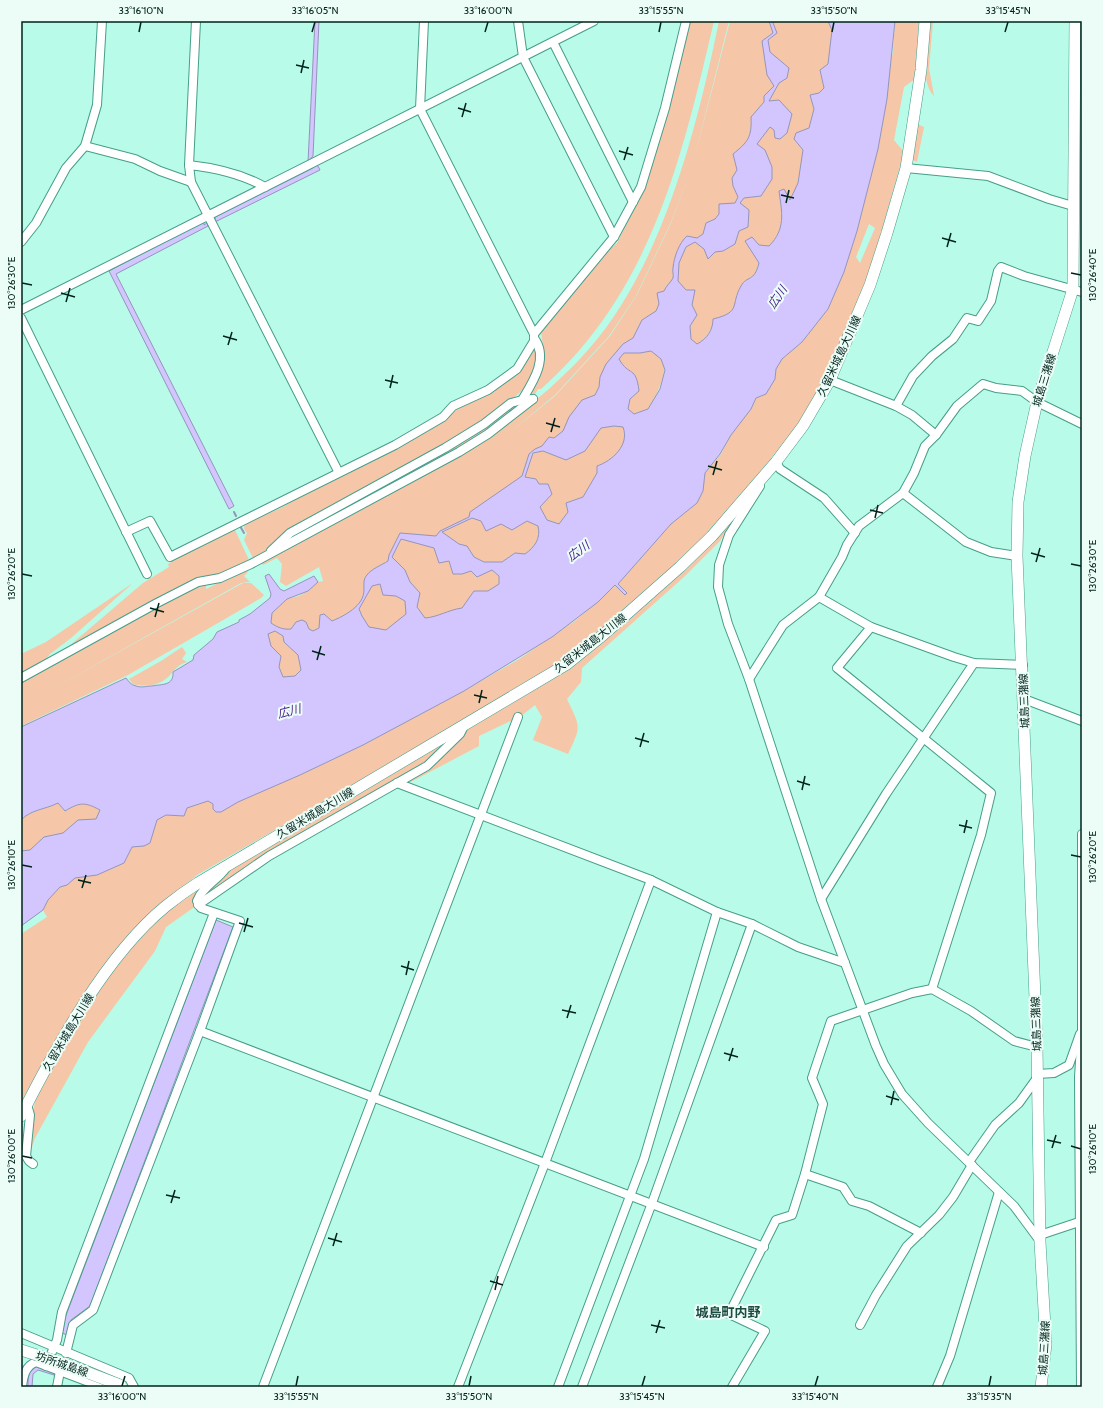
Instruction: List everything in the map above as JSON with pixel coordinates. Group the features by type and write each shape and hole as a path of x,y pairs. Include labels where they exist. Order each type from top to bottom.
{"main road":[{"name":"久留米城島大川線","path":"21,1116 51,1058 99,982 133,938 165,906 229,864 567,664 603,635 680,567 712,536 776,462 803,426 830,380 870,285 888,233 906,168 921,70 926,21"},
{"name":"城島三潴線","path":"1041,1387 1046,1344 1040,1239 1037,1047 1018,556 1018,502 1025,456 1037,402 1077,291 1073,206 1078,193 1078,58 1075,21"},
{"name":"坊所城島線","path":"21,1350 123,1386"}],"street":[{"path":"21,242 36,223 66,168 85,146 97,105 102,21"},
{"path":"196,21 189,166 191,182 338,471"},
{"path":"424,21 420,109 534,336 540,345 540,359 532,384 522,400"},
{"path":"518,21 523,57 614,237"},
{"path":"21,310 594,21"},
{"path":"126,532 150,521 170,557 338,471 395,444 443,417 453,406 488,390 517,369 534,336 614,237 641,187 664,108 686,21"},
{"path":"553,42 633,202"},
{"path":"85,146 135,159 160,171 191,182"},
{"path":"189,166 204,167 239,175 265,187"},
{"path":"906,168 988,176 1049,199 1073,206"},
{"path":"896,406 913,376 932,356 953,339 968,318 978,321 990,301 998,271 1001,267 1065,289 1077,291"},
{"path":"21,318 147,574"},
{"path":"830,380 896,406 912,415 936,435"},
{"path":"749,679 784,625 819,597 859,526 903,493 914,473 925,446 936,435 957,406 983,384 996,388 1022,391 1037,402 1082,424"},
{"path":"21,678 157,603 198,582 220,578 251,564 459,452 488,434 533,399 511,403 484,424 445,448 290,532 270,553"},
{"path":"855,533 824,498 780,469 776,462 729,535 719,565 718,587 728,624 749,679 844,963 884,1064 902,1094 928,1123 999,1192 1028,1223 1040,1239 1081,1222"},
{"path":"903,493 966,542 991,552 1018,556"},
{"path":"819,597 871,628 974,663 1023,665"},
{"path":"871,628 837,668 991,793 981,836 932,989"},
{"path":"821,898 974,663"},
{"path":"1024,699 1082,721"},
{"path":"263,1387 518,717"},
{"path":"198,905 269,856 426,766 460,734 464,726"},
{"path":"397,783 480,816 651,880 717,912 752,924 798,947 844,963"},
{"path":"1081,1387 1079,1077 1082,1030 1082,834"},
{"path":"198,905 197,901 199,894 222,875 229,864"},
{"path":"458,1387 545,1163 651,880"},
{"path":"66,1352 73,1325 93,1310 200,1032 240,921 214,913 198,905"},
{"path":"558,1387 632,1196 717,912"},
{"path":"46,1366 54,1348 62,1312 214,913"},
{"path":"582,1387 752,924"},
{"path":"732,1387 765,1330 729,1314 764,1247 776,1220 792,1215 805,1174 823,1104 812,1078 831,1021 912,993 932,989 971,1011 1014,1041 1037,1047"},
{"path":"860,1325 876,1295 907,1246 944,1209 995,1125 1019,1103 1037,1076 1054,1073 1069,1065 1077,1038 1082,1030"},
{"path":"200,1032 764,1247"},
{"path":"27,1105 30,1115 26,1156 33,1164"},
{"path":"805,1174 843,1187 852,1201 868,1206 921,1233"},
{"path":"937,1387 950,1356 999,1192"},
{"path":"21,1333 129,1378 134,1387"},
{"path":"22,1387 26,1369 30,1364 36,1362 102,1387"},
{"path":"57,1387 60,1371"}],"shaded area":[{"path":"688,21 714,21 689,123 657,220 636,266 610,310 579,351 541,389 538,389 535,394 531,395 544,354 541,331 603,255 617,243 636,204"},
{"path":"719,21 729,21 692,167 730,21 828,21 832,30 828,64 820,71 824,88 819,93 810,95 814,109 809,128 794,139 803,150 798,183 790,200 779,191 782,220 778,233 769,246 759,245 755,255 759,263 756,275 741,286 734,309 713,326 704,340 697,344 666,341 663,376 658,391 648,409 594,426 621,422 625,431 625,440 620,450 616,454 597,466 597,473 583,497 567,503 568,512 559,524 547,520 528,517 539,526 539,534 532,548 525,554 515,553 502,562 469,562 492,570 499,576 499,584 488,591 474,591 462,608 431,627 405,593 409,620 327,677 214,692 259,644 271,623 272,613 287,599 299,596 308,591 318,582 323,581 319,567 286,586 280,582 282,564 277,558 263,565 260,561 479,442 528,407 565,374 588,350 614,316 637,279 656,238 673,194 700,106","holes":["692,167 671,223 637,295 610,336 555,396 509,433 555,395 609,336 636,296 671,222"]},
{"path":"895,21 919,21 915,79 904,87 894,140 904,152 870,272 838,354 801,421 750,484 686,556 619,616 554,668 197,875 141,922 90,986 51,1048 21,1107 21,934 47,917 43,910 21,926 21,820 25,816 58,803 65,811 77,804 89,804 195,791 300,775 363,745 464,691 519,659 576,620 616,585 625,595 627,593 618,584 671,524 697,503 703,487 705,473 721,454 731,435 751,409 756,398 766,394 775,379 776,369 782,359 802,342 828,309 844,272 893,52","holes":["869,224 875,228 860,263 856,257"]},
{"path":"929,21 933,21 929,68 934,96 929,89 925,71"},
{"path":"917,124 924,127 917,162 911,159"},
{"path":"536,347 537,364 527,387 486,419 457,439 312,516 283,535 267,551 253,558 244,540 247,533 244,529 245,523 279,509 319,486 331,482 338,476 448,418 457,410 494,389 529,352"},
{"path":"519,404 487,432 285,541 510,408"},
{"path":"741,506 720,541 685,576 582,668 581,682 567,699 575,715 578,726 576,737 568,754 533,740 542,717 535,705 521,716 479,736 479,746 407,784 404,781 426,769 468,729 580,661"},
{"path":"235,530 249,560 220,575 191,582 68,647 143,583 169,567 168,564 197,547"},
{"path":"246,570 248,572 244,576 250,582 241,583 43,694 243,583 251,583 264,595 261,598 128,675 21,726 21,683 137,618 200,585 206,584 206,589"},
{"path":"133,583 71,638 50,654 44,662 21,675 21,654 46,642"},
{"path":"182,647 186,653 182,659 187,662 178,667 164,680 156,684 142,685 133,684 129,679 161,661"},
{"path":"457,735 426,764 201,899 203,894 230,869"},
{"path":"217,875 194,901 193,908 166,927 155,951 88,1042 35,1138 29,1156 35,1099 59,1052 104,983 136,942 169,909"}],"water":[{"path":"315,21 319,21 313,156 308,162"},
{"name":"広川","path":"769,21 774,21 773,23 777,33 768,40 770,52 789,68 787,78 779,83 769,101 779,100 792,114 787,133 780,139 775,138 774,130 770,127 757,144 765,150 772,167 772,179 761,196 744,198 740,203 749,210 748,227 739,231 735,244 723,251 715,252 708,259 704,249 695,242 686,247 679,263 678,281 686,290 695,290 692,305 697,315 690,326 691,339 697,344 706,337 711,330 713,319 728,314 732,310 741,286 755,273 759,263 745,241 752,237 759,245 769,246 778,233 782,220 779,191 784,189 790,200 798,183 803,150 794,139 796,133 809,128 814,109 810,95 819,93 824,88 820,70 828,64 832,30 828,21 895,21 887,99 878,149 857,231 844,272 828,309 802,342 782,359 776,369 775,379 766,394 756,398 751,409 705,473 703,491 697,503 671,524 618,584 627,593 625,595 615,585 598,602 552,637 464,691 363,745 238,802 221,812 216,812 213,809 213,804 208,801 187,808 184,816 166,815 157,820 150,843 144,846 132,847 124,863 97,875 75,878 67,885 60,887 48,900 43,910 21,926 21,851 30,850 44,837 63,833 78,820 96,819 100,810 86,804 82,804 65,811 58,803 29,814 21,820 21,727 126,678 134,686 140,687 167,684 172,680 173,672 193,660 194,655 213,639 217,632 239,622 239,620 250,614 270,598 271,594 265,576 269,574 280,589 284,591 314,576 318,582 308,591 287,599 272,613 271,623 280,628 291,629 296,622 302,620 306,622 309,629 313,631 319,628 320,615 324,614 332,621 357,606 363,596 365,578 371,571 388,561 389,555 400,533 436,536 440,531 469,517 470,512 522,476 529,454 542,446 549,437 554,438 563,431 569,417 582,400 595,395 599,387 600,377 606,364 623,344 633,338 642,320 656,311 659,304 657,293 664,291 673,278 674,259 679,246 684,239 687,236 697,238 703,234 706,223 715,219 719,214 719,204 735,203 738,197 733,186 732,178 737,170 733,154 746,142 751,130 751,117 764,102 764,96 774,86 767,75 762,41 773,33","holes":["651,351 661,359 665,370 660,389 648,409 634,414 628,409 630,399 639,391 638,383 634,374 626,368 619,359 624,353","614,426 623,427 625,434 622,446 614,456 603,464 597,466 597,473 583,497 566,503 568,512 559,524 547,520 540,507 552,494 548,484 539,484 536,479 525,477 533,453 543,451 566,460 585,451 601,428","472,518 481,521 486,531 501,524 512,530 527,521 538,526 539,530 538,538 532,548 525,554 515,553 502,562 484,562 474,557 467,546 459,544 442,532","401,539 434,548 439,563 449,561 453,574 462,574 471,571 477,577 492,570 499,576 499,584 488,591 474,591 462,608 425,618 417,607 420,593 410,582 405,570 392,557","380,584 383,595 396,596 405,601 406,614 386,630 369,627 359,609 372,586","275,631 283,636 284,642 298,655 301,670 295,676 283,677 279,667 281,656 271,646 268,634"]},
{"path":"315,165 318,166 320,170 215,221 215,217 313,168"},
{"path":"204,221 204,225 207,223 208,226 116,274 234,506 229,509 109,271"},
{"path":"216,920 233,927 90,1306 71,1320 67,1335 62,1333 65,1318"},
{"path":"35,1366 55,1373 54,1375 38,1370 33,1374 32,1387 28,1387 28,1378"}],"waterway":[{"path":"234,512 236,516"},
{"path":"240,526 244,533"}],"district":[{"name":"城島町内野","path":"728,1312"}]}
